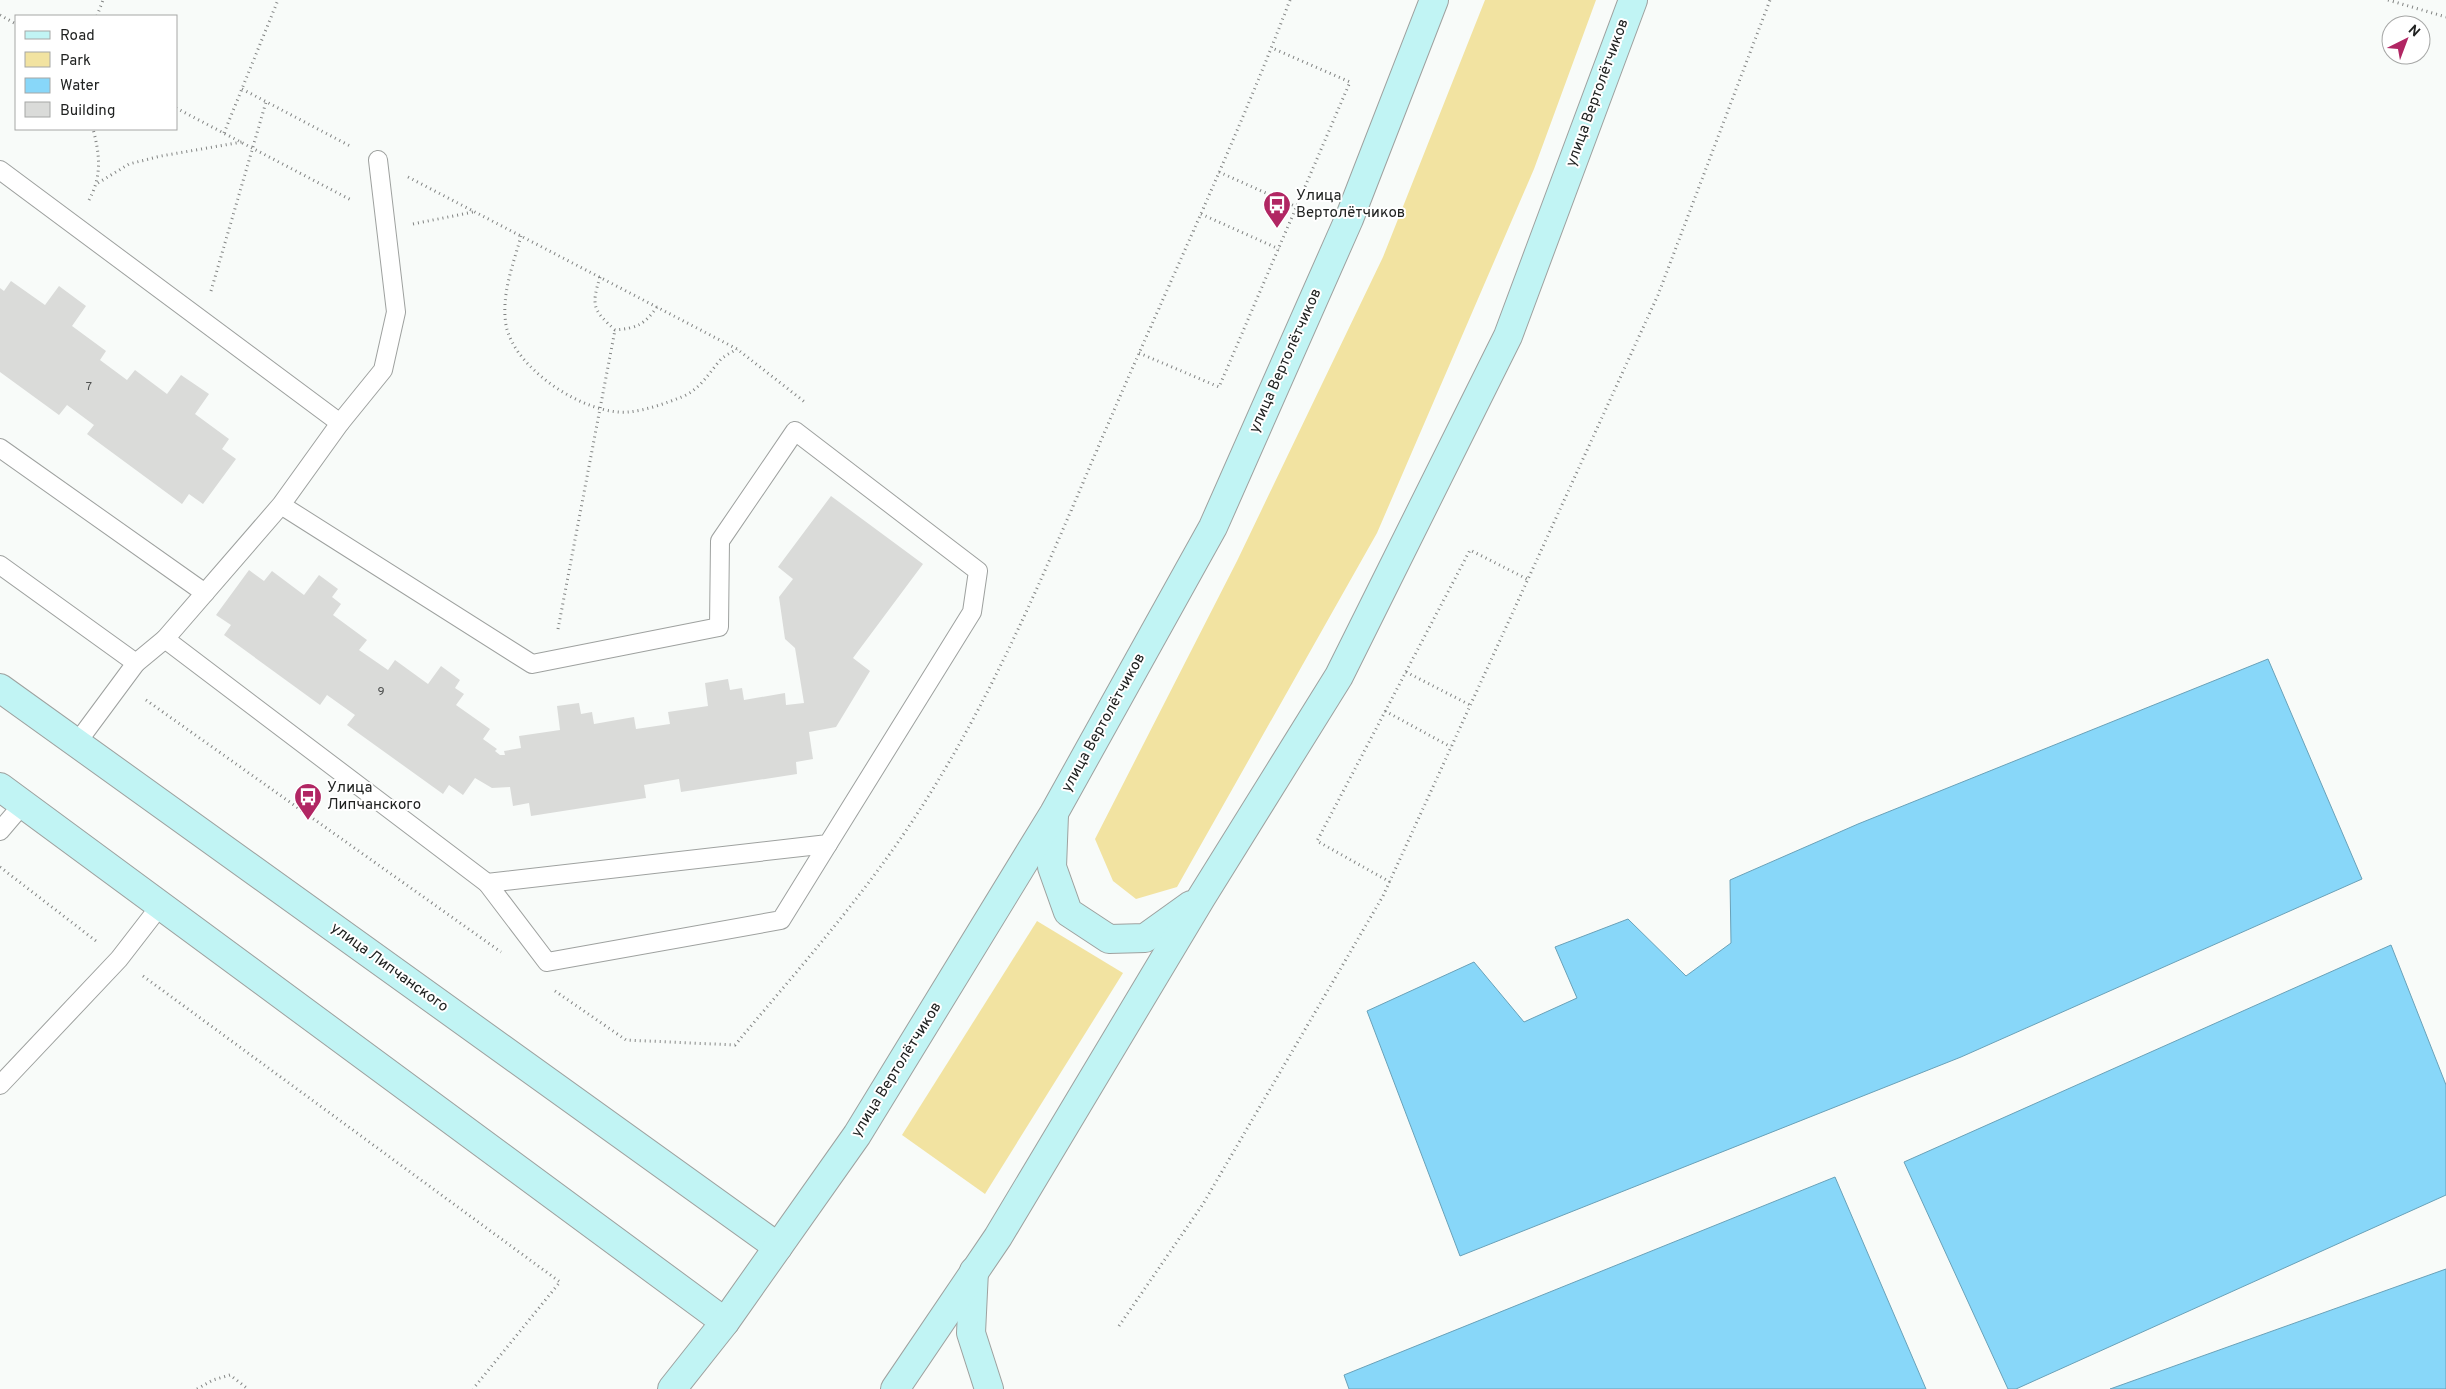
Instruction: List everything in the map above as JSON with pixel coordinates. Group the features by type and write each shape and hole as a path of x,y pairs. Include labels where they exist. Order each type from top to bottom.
{"main road":[{"name":"улица Вертолётчиков","path":"672,1389 725,1322 857,1135 1054,813 1213,527 1349,219 1434,0"},
{"name":"улица Вертолётчиков","path":"894,1389 998,1237 1201,898 1339,676 1508,336 1633,0"},
{"name":"улица Липчанского","path":"0,688 778,1247"},
{"path":"0,787 725,1322"},
{"path":"1054,813 1052,867 1068,912 1109,939 1145,938 1201,898"},
{"path":"974,1271 971,1333 989,1389"}],"lane":[{"path":"76,744 136,663 165,639 282,505 340,423 383,370 396,312 378,160"},
{"path":"0,170 340,423"},
{"path":"165,639 487,883 547,962 780,920 972,612 978,571 795,431 720,541 719,627 532,664 282,505"},
{"path":"0,448 205,593"},
{"path":"0,565 136,663"},
{"path":"0,831 23,804"},
{"path":"487,883 828,844"},
{"path":"0,1085 119,959 160,906"}],"path":[{"path":"97,15 103,0"},
{"path":"224,133 278,0"},
{"path":"552,988 626,1040 735,1046 869,884 925,802 958,748 1017,633 1220,172 1290,0"},
{"path":"1119,1326 1202,1204 1390,882 1527,578 1658,295 1770,0"},
{"path":"2388,0 2446,17"},
{"path":"0,15 15,23"},
{"path":"1139,353 1219,388 1350,82 1272,48"},
{"path":"242,89 737,349 812,408 808,441"},
{"path":"203,321 266,102"},
{"path":"178,109 242,142 385,223 475,211"},
{"path":"75,226 98,183 98,147 92,130"},
{"path":"98,183 129,164 161,156 242,142"},
{"path":"1220,172 1297,207"},
{"path":"1201,214 1279,249"},
{"path":"521,236 504,301 507,327 522,358 544,379 572,397 601,409 628,412 657,406 686,395 706,381 722,358 737,349"},
{"path":"600,277 594,297 598,315 615,330 632,328 647,321 657,307"},
{"path":"552,660 615,330"},
{"path":"1390,882 1317,841 1470,550 1527,578"},
{"path":"1406,672 1470,705"},
{"path":"121,683 504,954"},
{"path":"1385,711 1451,747"},
{"path":"0,867 119,959 560,1282 473,1389"},
{"path":"197,1389 213,1380 230,1375 248,1389"}],"green space":[{"path":"1485,0 1596,0 1534,169 1377,533 1177,887 1136,899 1113,881 1095,839 1237,561 1383,257"},
{"path":"1037,921 1123,973 985,1194 902,1135"}],"water":[{"path":"2268,659 2362,879 1961,1057 1460,1256 1367,1011 1474,962 1524,1022 1577,998 1555,947 1628,919 1686,976 1731,943 1730,880 1858,824"},
{"path":"2391,945 2446,1085 2446,1195 2016,1389 2008,1389 1904,1162"},
{"path":"1835,1177 1926,1389 1349,1389 1344,1375"},
{"path":"2446,1269 2446,1389 2110,1389"}],"building":[{"path":"11,281 45,305 59,286 86,306 72,326 106,351 100,360 127,380 135,370 167,394 181,375 209,394 195,414 229,439 222,449 236,459 203,504 189,494 182,504 87,434 94,425 67,405 59,415 0,372 0,288 4,291"},
{"path":"831,496 923,564 853,658 870,671 836,727 809,732 813,759 796,762 797,774 681,792 679,779 644,785 646,798 531,816 529,803 513,806 510,787 492,788 475,778 463,795 449,785 443,794 347,725 355,715 327,695 320,705 224,635 231,625 216,615 249,570 264,581 272,571 304,595 319,575 338,589 332,597 341,604 333,615 367,640 359,650 388,670 395,660 428,684 441,666 460,680 455,688 464,694 456,705 490,729 483,739 497,749 495,751 500,755 505,755 504,751 521,748 519,736 560,730 557,706 579,703 581,714 592,712 594,724 634,717 636,729 670,724 668,712 708,706 705,683 728,679 730,690 742,688 744,700 785,693 786,705 804,703 795,648 785,639 779,597 793,579 778,567"}],"place":[{"name":"Улица Вертолётчиков","path":"1277,229"},
{"name":"Улица Липчанского","path":"308,821"}]}
